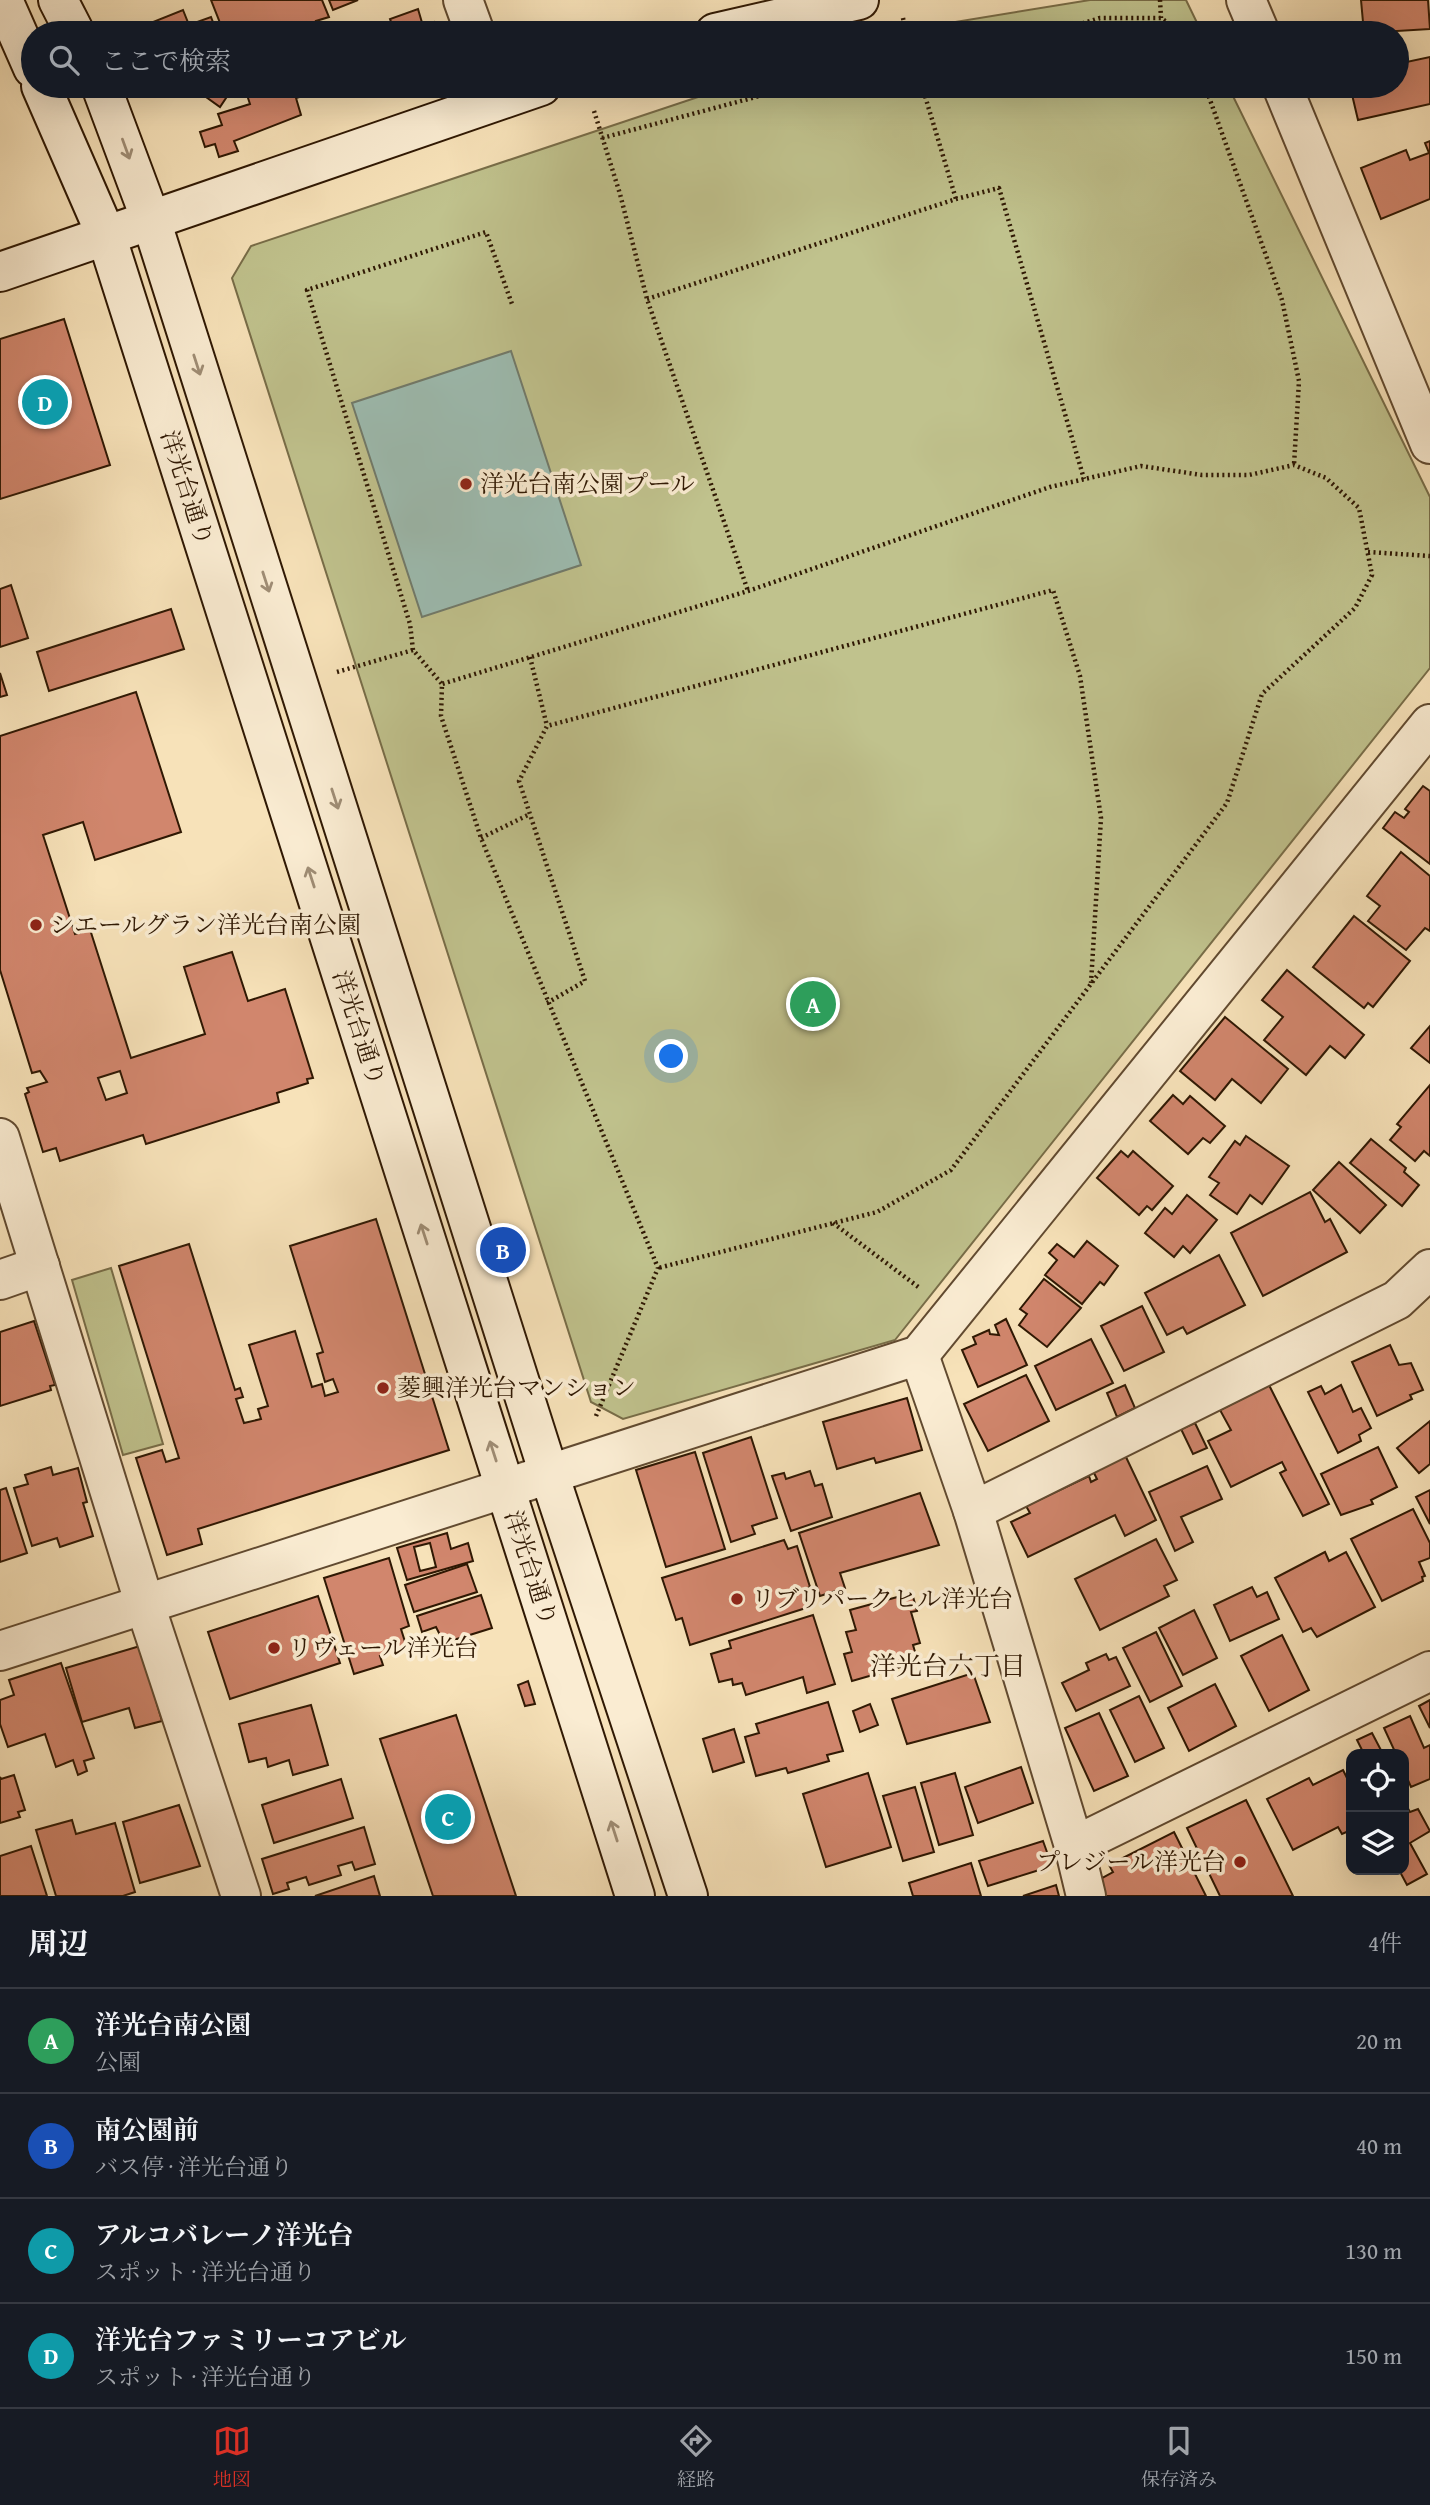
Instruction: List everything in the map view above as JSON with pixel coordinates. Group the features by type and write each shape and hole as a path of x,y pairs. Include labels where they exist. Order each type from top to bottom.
{"street":[{"path":"3,0 21,41"},
{"path":"58,0 69,21"},
{"path":"463,0 471,21"},
{"path":"767,21 859,0"},
{"path":"1246,0 1255,21"},
{"name":"洋光台通り","path":"46,98 106,235 635,1896"},
{"name":"洋光台通り","path":"105,98 151,220 549,1474 688,1896"},
{"path":"0,272 151,220 481,98"},
{"path":"1287,98 1430,444"},
{"path":"0,1651 919,1355 1430,724"},
{"path":"0,1138 145,1605 241,1896"},
{"path":"0,1279 40,1266"},
{"path":"973,1511 1397,1300 1430,1269"},
{"path":"919,1355 973,1511 1074,1846 1086,1896"},
{"path":"1074,1846 1430,1671"}],"path":[{"path":"1160,0 1161,18"},
{"path":"1090,21 1100,18 1161,18 1165,21"},
{"path":"602,138 752,98"},
{"path":"926,98 956,199"},
{"path":"1209,98 1282,300 1299,381 1294,465"},
{"path":"594,111 647,299 748,592"},
{"path":"647,299 956,199 999,188 1084,479"},
{"path":"512,304 486,232 307,290 410,624 413,650 442,684 441,716 481,838 547,1003 659,1268 590,1428"},
{"path":"442,684 748,592 1050,487 1141,466 1202,475 1249,475 1294,465 1326,478 1359,508 1372,575 1355,608 1262,694 1227,803 951,1170 877,1212 659,1268"},
{"path":"1368,552 1430,556"},
{"path":"547,726 1053,590 1080,676 1101,818 1091,984"},
{"path":"333,674 413,650"},
{"path":"530,657 547,726 519,781 585,981 547,1003"},
{"path":"481,838 530,814"},
{"path":"832,1223 888,1264"}],"green space":[{"path":"1090,0 1186,0 1196,21 961,21"},
{"path":"695,98 1234,98 1430,497 1430,668 895,1340 623,1419 591,1402 232,278 251,246"},
{"path":"111,1268 163,1444 123,1455 72,1280"}],"water":[{"name":"洋光台南公園プール","path":"511,351 581,565 422,617 352,403"}],"building":[{"path":"211,0 322,0 329,17 316,21 219,21"},
{"path":"329,0 358,0 333,10"},
{"path":"1361,0 1428,0 1430,29 1409,30 1409,21 1363,21"},
{"path":"418,9 422,21 391,21 390,19"},
{"path":"183,10 187,21 156,21"},
{"path":"1430,57 1430,104 1358,120 1353,98 1409,98 1409,61"},
{"path":"207,98 226,98 220,107"},
{"path":"248,98 296,98 301,115 234,141 238,151 219,157 215,144 205,147 200,132 222,125 218,114 250,104"},
{"path":"1430,141 1430,199 1381,219 1361,168 1406,150 1410,160 1429,153 1425,143"},
{"path":"64,319 110,465 0,499 0,339"},
{"path":"11,585 28,638 0,647 0,589"},
{"path":"171,609 184,649 49,691 37,652"},
{"path":"0,673 7,695 0,697"},
{"name":"シエールグラン洋光台南公園","path":"136,692 181,832 95,860 83,822 43,835 75,934 88,930 87,920 131,1058 205,1034 184,967 232,952 248,1001 285,989 313,1078 307,1079 308,1083 277,1093 279,1102 146,1144 143,1135 60,1161 56,1148 43,1152 25,1094 29,1092 27,1088 47,1082 40,1071 32,1073 0,970 0,736","holes":["120,1071 127,1093 106,1100 98,1078"]},
{"path":"1423,786 1430,791 1430,864 1383,828 1395,812 1404,818 1409,812 1405,809"},
{"path":"1401,852 1430,876 1430,931 1425,928 1406,950 1368,921 1380,906 1367,896"},
{"path":"1354,916 1410,961 1373,1007 1368,1003 1364,1008 1313,967"},
{"path":"1287,970 1364,1035 1345,1058 1330,1046 1306,1075 1264,1040 1283,1017 1262,1000"},
{"path":"1225,1017 1288,1069 1261,1103 1232,1079 1215,1100 1180,1071"},
{"path":"1430,1026 1430,1063 1411,1048"},
{"path":"1430,1085 1430,1156 1424,1151 1415,1161 1390,1140 1401,1127 1397,1124"},
{"path":"1173,1095 1183,1104 1190,1096 1225,1126 1210,1143 1203,1138 1188,1154 1150,1121"},
{"path":"1246,1136 1289,1166 1262,1204 1250,1195 1237,1214 1210,1195 1219,1183 1209,1177 1235,1141 1240,1145"},
{"path":"1371,1139 1406,1168 1404,1172 1419,1185 1402,1206 1350,1163"},
{"path":"1121,1151 1128,1157 1133,1151 1173,1186 1152,1210 1147,1206 1139,1215 1097,1178"},
{"path":"1339,1162 1386,1205 1360,1233 1313,1190"},
{"path":"1310,1192 1325,1222 1330,1219 1347,1252 1263,1296 1231,1233"},
{"path":"1187,1195 1217,1220 1190,1253 1183,1246 1174,1257 1145,1233 1165,1208 1172,1214"},
{"name":"菱興洋光台マンション","path":"376,1219 449,1450 198,1529 202,1544 167,1555 136,1458 162,1450 166,1462 179,1458 119,1266 189,1244 235,1390 240,1388 243,1397 236,1399 244,1423 261,1419 258,1409 268,1406 249,1345 295,1331 312,1387 322,1384 325,1396 338,1392 333,1379 325,1382 317,1354 323,1352 290,1246"},
{"path":"503,1228 509,1249 499,1252 493,1230"},
{"path":"1087,1241 1118,1266 1104,1285 1100,1282 1082,1304 1045,1275 1057,1260 1049,1253 1057,1244 1074,1257"},
{"path":"1219,1255 1245,1305 1187,1334 1183,1327 1167,1335 1145,1293"},
{"path":"1044,1279 1081,1308 1047,1347 1019,1325 1027,1314 1020,1309"},
{"path":"1142,1306 1164,1352 1124,1371 1101,1326"},
{"path":"1006,1319 1027,1365 978,1387 962,1350 976,1344 973,1337 989,1330 990,1334 999,1335 995,1325"},
{"path":"34,1321 55,1385 50,1386 51,1390 0,1406 0,1332"},
{"path":"1091,1339 1113,1383 1056,1410 1035,1366"},
{"path":"1390,1345 1399,1365 1411,1363 1423,1390 1410,1395 1412,1399 1377,1416 1352,1362"},
{"path":"1026,1375 1049,1421 988,1451 964,1404"},
{"path":"1125,1385 1135,1408 1117,1417 1107,1393"},
{"path":"1269,1385 1329,1504 1303,1516 1280,1473 1286,1470 1282,1462 1231,1487 1208,1441 1231,1430 1220,1410"},
{"path":"1341,1385 1353,1412 1361,1408 1371,1428 1359,1435 1361,1441 1338,1453 1308,1392 1321,1386 1325,1394"},
{"path":"907,1398 922,1450 876,1463 874,1458 837,1469 823,1422"},
{"path":"1430,1421 1430,1464 1419,1473 1397,1448"},
{"path":"1195,1423 1207,1448 1193,1454 1181,1429"},
{"path":"751,1437 777,1518 752,1526 755,1534 731,1542 703,1453"},
{"path":"1378,1447 1397,1487 1371,1500 1373,1504 1341,1515 1321,1474"},
{"path":"695,1452 725,1549 666,1567 636,1470"},
{"path":"1125,1455 1156,1520 1125,1536 1115,1515 1028,1557 1011,1522 1030,1513 1026,1506 1089,1476 1091,1482 1097,1479 1093,1471"},
{"path":"1207,1466 1222,1499 1181,1517 1193,1542 1175,1551 1149,1492"},
{"path":"51,1467 53,1475 78,1468 87,1502 83,1503 93,1536 60,1547 57,1538 32,1546 14,1488 28,1484 25,1475"},
{"path":"810,1471 815,1486 822,1484 832,1517 791,1531 772,1476 784,1473 786,1479"},
{"path":"6,1488 27,1553 0,1562 0,1490"},
{"path":"1430,1490 1430,1524 1416,1497"},
{"path":"920,1493 939,1545 840,1573 845,1588 820,1596 799,1533"},
{"path":"1413,1509 1430,1543 1430,1558 1419,1562 1425,1576 1422,1577 1423,1581 1382,1601 1351,1539"},
{"path":"447,1533 451,1549 468,1543 473,1561 407,1580 397,1548","holes":["430,1543 436,1567 420,1571 414,1547"]},
{"path":"1156,1539 1177,1580 1164,1586 1169,1596 1100,1630 1075,1579"},
{"name":"リブリパークヒル洋光台","path":"784,1540 788,1549 797,1546 810,1587 803,1590 809,1607 690,1645 682,1618 676,1620 662,1578"},
{"path":"1325,1552 1329,1561 1346,1552 1375,1607 1317,1637 1311,1628 1303,1632 1275,1578"},
{"path":"389,1558 409,1626 401,1629 407,1648 380,1656 383,1665 354,1674 324,1578"},
{"path":"467,1564 477,1592 414,1612 405,1585"},
{"path":"1252,1587 1257,1597 1267,1592 1279,1619 1230,1641 1214,1605"},
{"path":"912,1593 917,1611 911,1612 920,1643 913,1645 918,1662 852,1681 844,1654 852,1652 846,1632 856,1630 850,1610"},
{"path":"481,1595 492,1628 444,1643 436,1627 422,1632 417,1616"},
{"name":"リヴェール洋光台","path":"318,1596 340,1663 230,1699 208,1632"},
{"path":"1194,1610 1217,1658 1183,1675 1159,1628"},
{"path":"813,1615 835,1684 807,1693 803,1677 746,1695 742,1683 733,1685 732,1679 719,1682 711,1654 731,1648 729,1641"},
{"path":"1156,1632 1182,1686 1150,1702 1123,1648"},
{"path":"1282,1635 1309,1690 1269,1711 1241,1656"},
{"path":"140,1646 162,1721 135,1728 129,1708 82,1722 66,1668"},
{"path":"1106,1654 1109,1660 1116,1657 1130,1686 1076,1711 1062,1683 1089,1670 1086,1663"},
{"path":"61,1663 94,1758 84,1761 87,1771 78,1775 73,1760 56,1767 45,1734 8,1747 0,1724 0,1700 14,1695 9,1680"},
{"path":"973,1673 990,1722 907,1744 892,1699"},
{"path":"528,1681 535,1704 525,1706 518,1685"},
{"path":"1215,1684 1236,1726 1189,1751 1168,1708"},
{"path":"1139,1696 1164,1748 1135,1762 1110,1710"},
{"path":"1430,1700 1430,1728 1419,1706"},
{"path":"828,1702 843,1751 827,1755 829,1761 788,1773 786,1768 756,1776 745,1737 759,1733 756,1724"},
{"path":"870,1704 878,1725 860,1732 853,1711"},
{"path":"311,1705 328,1765 293,1775 289,1760 268,1767 266,1758 249,1762 239,1724"},
{"path":"1099,1713 1128,1776 1094,1791 1065,1728"},
{"path":"456,1715 516,1896 433,1896 380,1739"},
{"path":"1410,1716 1424,1748 1430,1745 1430,1779 1411,1787 1409,1749 1394,1749 1384,1728"},
{"path":"734,1729 744,1762 713,1772 703,1739"},
{"path":"1372,1733 1380,1749 1362,1749 1357,1740"},
{"path":"1021,1767 1033,1803 978,1823 965,1787"},
{"path":"1343,1770 1346,1776 1346,1832 1342,1834 1338,1827 1293,1850 1267,1799 1309,1778 1313,1785"},
{"path":"868,1773 891,1847 826,1867 803,1794"},
{"path":"955,1773 973,1835 939,1845 921,1783"},
{"path":"14,1775 25,1810 18,1812 20,1817 0,1823 0,1777 1,1779"},
{"path":"341,1779 353,1818 274,1843 262,1805"},
{"path":"915,1787 934,1852 903,1861 883,1796"},
{"name":"プレジール洋光台","path":"1246,1800 1293,1896 1220,1896 1187,1828"},
{"path":"179,1805 200,1866 140,1883 123,1822"},
{"path":"1418,1809 1430,1831 1410,1843 1427,1874 1407,1885 1402,1875 1409,1875 1409,1810"},
{"path":"72,1820 76,1834 115,1823 135,1892 123,1896 56,1896 36,1830"},
{"path":"364,1827 375,1864 355,1870 352,1862 338,1866 341,1875 309,1885 306,1877 287,1883 289,1889 273,1894 262,1859"},
{"path":"1174,1832 1206,1896 1102,1896 1095,1882 1113,1872 1109,1865"},
{"path":"1043,1841 1052,1866 988,1886 979,1861"},
{"path":"31,1846 47,1896 0,1896 0,1856"},
{"path":"971,1863 981,1896 913,1896 909,1883"},
{"path":"374,1876 380,1896 315,1896"},
{"path":"1056,1885 1059,1896 1023,1896"}],"place":[{"name":"洋光台ファミリーコアビル","path":"45,402"},
{"name":"洋光台南公園プール","path":"466,484"},
{"name":"シエールグラン洋光台南公園","path":"36,925"},
{"name":"洋光台南公園","path":"813,1004"},
{"name":"南公園前","path":"503,1250"},
{"name":"菱興洋光台マンション","path":"383,1388"},
{"name":"リブリパークヒル洋光台","path":"737,1599"},
{"name":"リヴェール洋光台","path":"274,1648"},
{"name":"アルコバレーノ洋光台","path":"448,1817"},
{"name":"プレジール洋光台","path":"1240,1862"}],"district":[{"name":"洋光台六丁目","path":"948,1666"}]}
